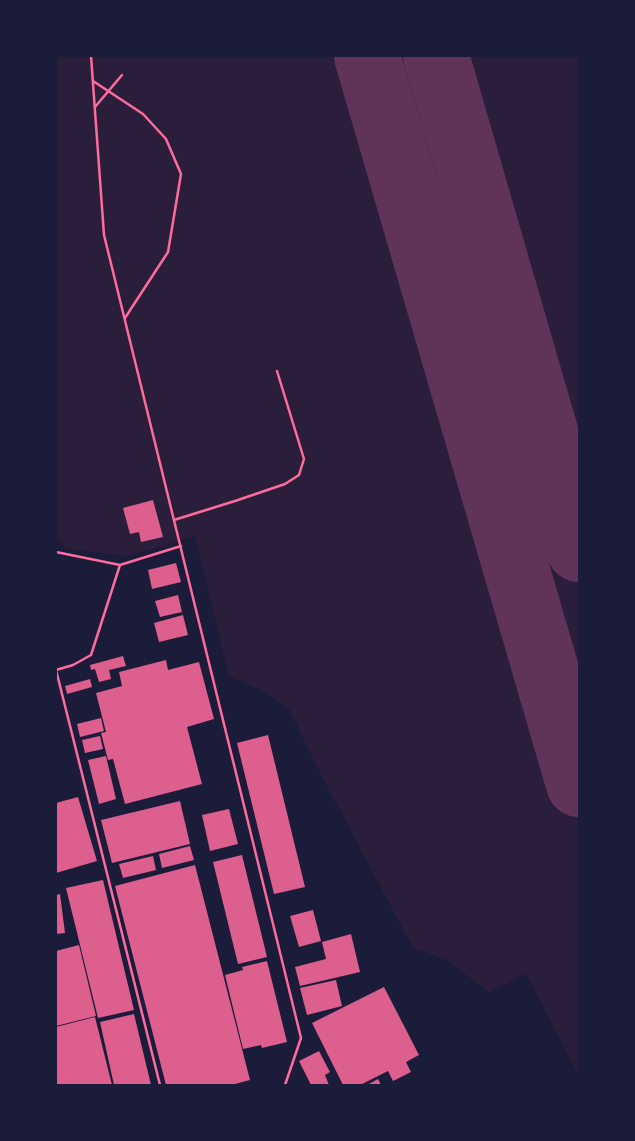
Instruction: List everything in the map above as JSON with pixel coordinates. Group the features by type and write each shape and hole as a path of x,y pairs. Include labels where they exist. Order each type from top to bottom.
{"lane":[{"path":"91,56 104,234 301,1038 285,1085"},
{"path":"95,108 122,75"},
{"path":"92,81 143,114 166,139 181,174 168,252 125,319"},
{"path":"174,520 285,484 299,475 304,459 277,371"},
{"path":"56,552 120,565 181,546"},
{"path":"120,565 91,655 73,665 56,670 160,1085"}],"shaded area":[{"path":"56,56 579,56 579,1076 526,974 489,992 446,960 413,948 319,771 289,709 267,693 229,676 195,536 128,556 66,549 56,538"}],"building":[{"path":"153,500 163,537 141,542 139,532 130,534 123,508"},
{"path":"176,563 181,582 152,589 148,570"},
{"path":"178,595 182,612 160,617 155,601"},
{"path":"183,615 188,635 159,642 154,623"},
{"path":"123,656 126,666 109,670 111,679 99,682 95,669 91,670 90,665"},
{"path":"166,660 168,670 199,662 214,719 187,727 202,784 125,804 113,759 108,760 101,733 106,732 96,693 122,686 119,672"},
{"path":"90,679 92,687 67,694 65,686"},
{"path":"101,718 104,731 80,737 77,724"},
{"path":"268,735 305,887 274,894 237,743"},
{"path":"100,736 103,749 85,753 82,740"},
{"path":"106,756 116,799 99,804 88,760"},
{"path":"78,797 97,861 56,873 56,803"},
{"path":"180,801 190,844 112,863 101,820"},
{"path":"229,809 238,844 210,851 202,815"},
{"path":"190,846 194,860 162,868 159,854"},
{"path":"242,855 267,957 238,964 213,862"},
{"path":"153,856 156,870 123,878 119,864"},
{"path":"195,865 250,1080 231,1085 166,1085 115,886"},
{"path":"103,880 134,1010 98,1018 66,888"},
{"path":"60,894 65,933 56,934 56,895"},
{"path":"313,910 321,941 299,947 290,916"},
{"path":"351,934 360,972 300,986 295,967 326,959 322,942"},
{"path":"79,945 96,1016 56,1026 56,951"},
{"path":"267,961 287,1042 262,1048 261,1045 243,1049 225,975 243,970 242,967"},
{"path":"336,980 342,1006 307,1015 300,988"},
{"path":"384,987 419,1055 406,1062 411,1072 393,1081 388,1071 360,1085 343,1085 312,1023"},
{"path":"134,1014 151,1085 114,1085 100,1022"},
{"path":"95,1017 112,1085 56,1085 56,1027"},
{"path":"319,1051 330,1072 325,1075 329,1085 311,1085 299,1061"},
{"path":"378,1079 381,1085 367,1085"}],"runway":[{"path":"367,56 579,784"},
{"path":"436,56 579,549"}]}
